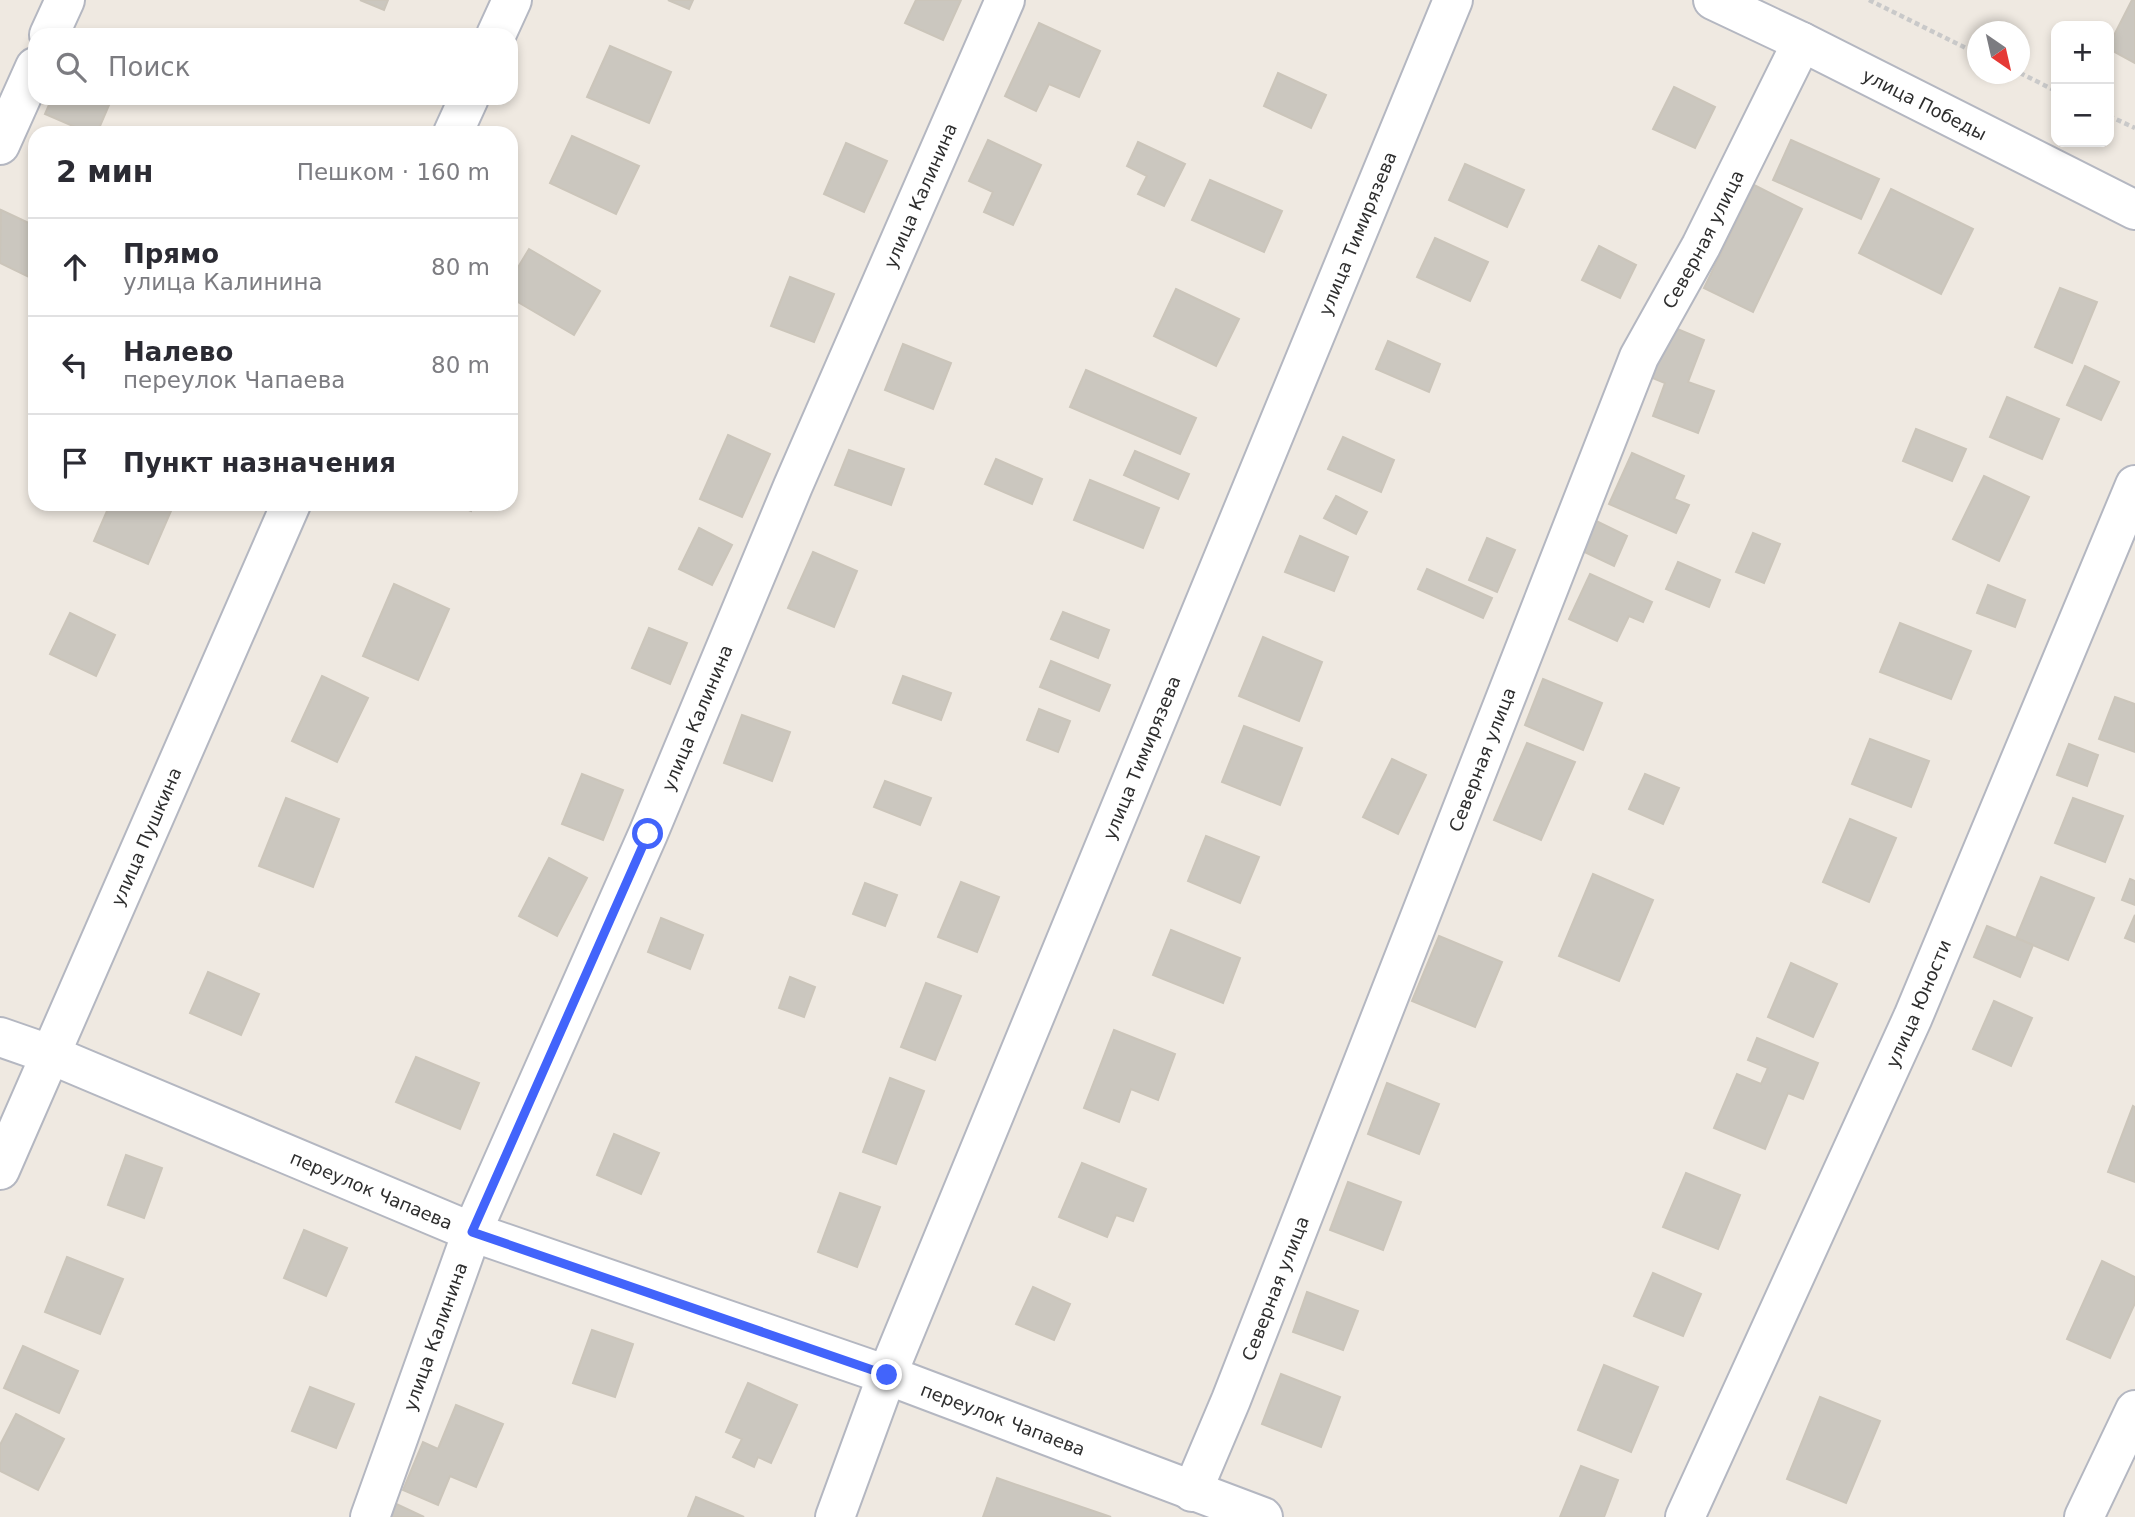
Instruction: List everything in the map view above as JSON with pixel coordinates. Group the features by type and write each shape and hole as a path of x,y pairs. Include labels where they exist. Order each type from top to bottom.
{"street":[{"path":"52,28 65,0"},
{"path":"499,28 512,0"},
{"name":"улица Калинина","path":"370,1517 472,1232 648,834 793,486 1005,0"},
{"name":"улица Тимирязева","path":"835,1517 887,1375 1453,0"},
{"name":"улица Победы","path":"1713,0 1802,41 2135,210"},
{"name":"Северная улица","path":"1192,1492 1236,1388 1639,357 1701,246 1802,41"},
{"path":"0,145 28,83"},
{"path":"456,126 466,105"},
{"name":"улица Юности","path":"1685,1517 1913,1017 2135,485"},
{"name":"улица Пушкина","path":"0,1170 288,511"},
{"name":"переулок Чапаева","path":"0,1037 50,1054 472,1232 887,1375 1263,1517"},
{"path":"2084,1517 2135,1410"}],"path":[{"path":"1869,0 1967,49"},
{"path":"2030,78 2051,88"},
{"path":"2114,118 2135,128"}],"building":[{"path":"360,0 388,0 384,10"},
{"path":"668,0 693,0 689,9"},
{"path":"916,0 961,0 943,40 905,23"},
{"path":"2132,0 2135,0 2135,63 2114,52 2114,35"},
{"path":"1039,23 1100,51 1079,97 1049,84 1036,111 1005,96"},
{"path":"610,46 671,72 649,123 587,97"},
{"path":"1278,73 1326,95 1311,128 1264,106"},
{"path":"1674,87 1715,107 1695,148 1653,129"},
{"path":"49,105 109,105 100,126 73,126 45,114"},
{"path":"572,136 639,166 616,214 550,183"},
{"path":"988,140 1041,165 1013,225 984,212 993,192 969,181"},
{"path":"1791,140 1879,179 1861,219 1773,180"},
{"path":"1138,142 1185,164 1164,206 1138,194 1147,176 1127,166"},
{"path":"846,143 887,161 864,212 824,194"},
{"path":"1465,164 1524,190 1507,227 1449,200"},
{"path":"1210,180 1282,211 1264,252 1192,220"},
{"path":"1754,185 1802,209 1753,312 1704,288"},
{"path":"1891,189 1973,229 1941,294 1859,253"},
{"path":"1,210 28,223 28,277 0,263"},
{"path":"1435,238 1488,262 1470,301 1417,277"},
{"path":"1599,246 1636,265 1620,298 1582,280"},
{"path":"529,249 600,291 574,335 518,302 518,267"},
{"path":"790,277 834,294 814,342 771,326"},
{"path":"2060,288 2097,302 2072,363 2035,347"},
{"path":"1176,289 1239,319 1216,366 1154,336"},
{"path":"1670,326 1704,340 1688,382 1714,391 1698,433 1653,416 1665,383 1650,377"},
{"path":"1388,341 1440,364 1429,392 1376,369"},
{"path":"903,344 951,363 933,409 885,390"},
{"path":"2085,366 2119,382 2101,420 2067,405"},
{"path":"1086,370 1196,418 1180,454 1070,407"},
{"path":"2007,397 2059,419 2042,459 1990,437"},
{"path":"1916,429 1966,449 1952,481 1903,461"},
{"path":"728,435 770,454 742,517 700,499"},
{"path":"1343,437 1394,460 1381,492 1328,469"},
{"path":"849,450 904,469 891,505 835,485"},
{"path":"1135,451 1189,474 1178,499 1124,475"},
{"path":"1632,453 1684,476 1674,499 1689,505 1676,533 1609,504"},
{"path":"996,459 1042,479 1032,504 985,484"},
{"path":"1984,476 2029,497 1999,561 1953,539"},
{"path":"1090,480 1159,508 1143,548 1074,520"},
{"path":"1336,496 1367,512 1356,534 1324,518"},
{"path":"107,511 171,511 148,564 94,541"},
{"path":"1590,518 1627,536 1614,566 1576,548"},
{"path":"699,528 732,545 712,585 679,569"},
{"path":"1753,533 1780,544 1764,583 1736,572"},
{"path":"1300,536 1348,557 1334,591 1285,572"},
{"path":"1487,538 1515,550 1497,592 1469,580"},
{"path":"813,552 857,571 834,627 788,608"},
{"path":"1678,562 1720,580 1709,607 1666,589"},
{"path":"1427,569 1492,598 1483,618 1418,589"},
{"path":"1590,574 1652,602 1643,622 1629,616 1617,641 1569,619"},
{"path":"394,584 449,609 418,680 363,656"},
{"path":"1988,585 2025,600 2015,627 1977,613"},
{"path":"1063,612 1109,630 1098,658 1051,639"},
{"path":"70,613 115,635 96,676 50,654"},
{"path":"1900,623 1971,651 1951,699 1880,672"},
{"path":"649,628 687,643 670,684 632,668"},
{"path":"1263,637 1322,662 1299,721 1239,696"},
{"path":"1051,661 1110,685 1099,711 1040,687"},
{"path":"322,676 368,698 337,762 292,741"},
{"path":"903,676 951,693 941,720 893,703"},
{"path":"1543,679 1602,703 1583,750 1525,725"},
{"path":"2115,697 2135,704 2135,752 2099,739"},
{"path":"1039,709 1070,721 1058,752 1027,740"},
{"path":"742,715 790,732 772,781 724,763"},
{"path":"1244,726 1302,748 1280,805 1222,782"},
{"path":"1870,739 1929,761 1911,807 1852,784"},
{"path":"1527,743 1575,762 1541,840 1494,820"},
{"path":"2069,744 2098,755 2087,786 2057,775"},
{"path":"1392,759 1426,775 1398,834 1363,817"},
{"path":"582,774 623,790 603,840 562,824"},
{"path":"1645,774 1679,788 1663,824 1629,809"},
{"path":"885,781 931,798 920,825 874,807"},
{"path":"286,798 339,819 313,887 259,866"},
{"path":"2073,798 2123,816 2105,862 2055,843"},
{"path":"1850,819 1896,838 1869,902 1823,882"},
{"path":"1206,836 1259,857 1240,903 1188,881"},
{"path":"549,858 587,878 557,936 519,916"},
{"path":"1593,874 1653,900 1619,981 1559,956"},
{"path":"2041,877 2094,898 2068,960 2016,938"},
{"path":"2130,879 2135,881 2135,905 2122,900"},
{"path":"961,882 999,897 977,952 938,937"},
{"path":"865,883 897,895 885,926 853,914"},
{"path":"2135,915 2135,942 2125,938"},
{"path":"661,918 703,935 690,969 648,952"},
{"path":"1987,926 2033,945 2020,977 1974,957"},
{"path":"1171,930 1240,958 1223,1003 1153,975"},
{"path":"1439,936 1502,962 1475,1027 1412,1001"},
{"path":"1791,963 1837,984 1813,1037 1768,1017"},
{"path":"208,972 259,994 241,1035 190,1013"},
{"path":"790,977 815,987 804,1017 779,1008"},
{"path":"926,983 961,996 935,1060 901,1047"},
{"path":"1994,1001 2032,1018 2011,1066 1973,1049"},
{"path":"1114,1030 1175,1054 1158,1100 1131,1089 1119,1122 1084,1108"},
{"path":"1757,1038 1818,1063 1803,1099 1788,1093 1765,1149 1714,1128 1737,1074 1761,1084 1768,1068 1748,1060"},
{"path":"416,1057 479,1083 460,1129 396,1102"},
{"path":"890,1078 924,1091 896,1164 863,1152"},
{"path":"1387,1083 1439,1104 1419,1154 1368,1134"},
{"path":"2133,1106 2135,1107 2135,1182 2108,1172"},
{"path":"614,1134 659,1153 641,1194 597,1175"},
{"path":"126,1155 162,1168 144,1218 108,1205"},
{"path":"1082,1163 1146,1189 1133,1221 1116,1215 1107,1237 1059,1217"},
{"path":"1686,1173 1740,1195 1718,1249 1663,1227"},
{"path":"1348,1182 1401,1202 1383,1250 1330,1230"},
{"path":"840,1193 880,1207 857,1267 818,1252"},
{"path":"304,1230 347,1248 326,1296 284,1278"},
{"path":"67,1257 123,1279 100,1334 45,1312"},
{"path":"2102,1261 2135,1277 2135,1303 2110,1358 2067,1339"},
{"path":"1653,1273 1701,1294 1683,1336 1634,1316"},
{"path":"1033,1287 1070,1304 1054,1340 1016,1324"},
{"path":"1307,1292 1358,1311 1343,1350 1293,1332"},
{"path":"592,1330 633,1344 615,1397 573,1383"},
{"path":"23,1346 78,1371 59,1413 4,1388"},
{"path":"1604,1365 1658,1387 1631,1452 1578,1430"},
{"path":"1281,1374 1340,1397 1321,1447 1262,1424"},
{"path":"748,1383 797,1405 771,1463 758,1457 754,1467 733,1457 742,1439 726,1432"},
{"path":"310,1387 354,1404 336,1448 292,1431"},
{"path":"1820,1397 1880,1421 1846,1503 1787,1479"},
{"path":"456,1405 503,1424 476,1487 450,1476 438,1505 403,1490 423,1442 438,1449"},
{"path":"16,1414 64,1439 38,1490 0,1471 0,1445"},
{"path":"1581,1466 1618,1480 1604,1517 1560,1517"},
{"path":"997,1478 1111,1517 983,1517"},
{"path":"696,1497 744,1517 688,1517"},
{"path":"392,1502 424,1517 385,1517"}],"route":[{"path":"648,834 472,1232 887,1375"}]}
